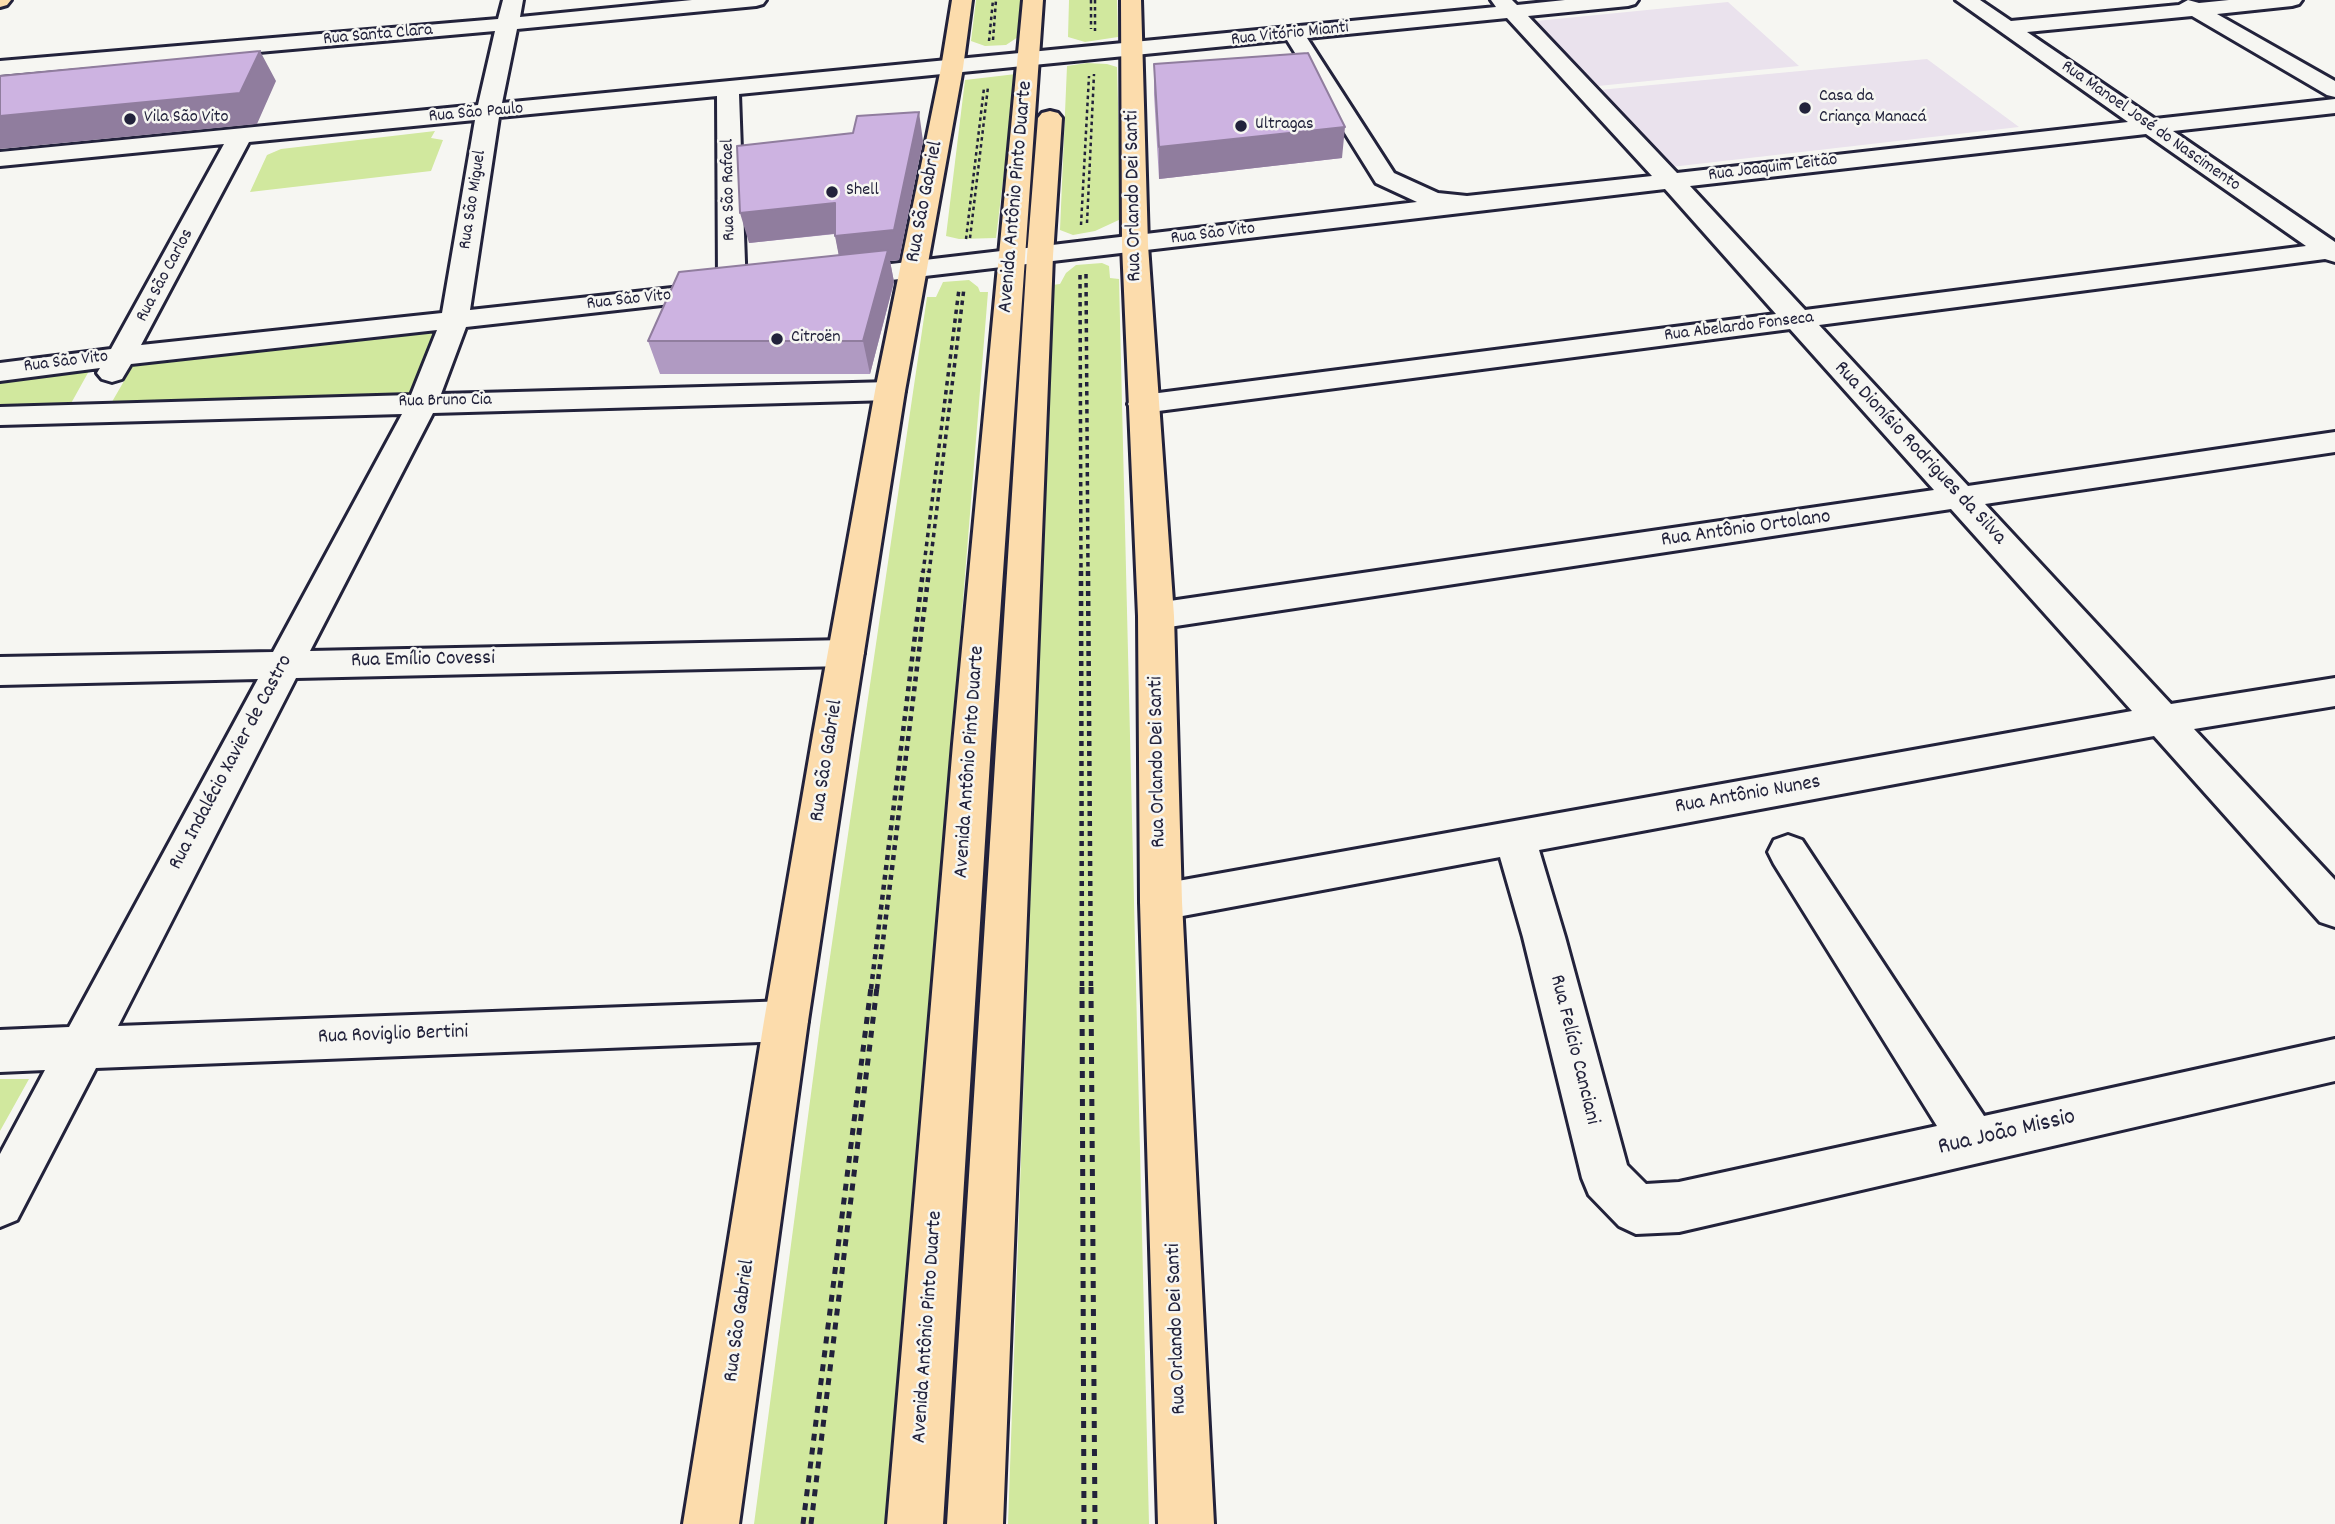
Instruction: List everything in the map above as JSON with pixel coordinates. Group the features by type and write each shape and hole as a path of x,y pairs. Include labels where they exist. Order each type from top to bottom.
{"main road":[{"name":"Rua São Gabriel","path":"711,1524 786,1021 846,653 890,391 952,68 962,0"},
{"name":"Avenida Antônio Pinto Duarte","path":"915,1524 972,744 1054,254 1030,60 1033,0"},
{"name":"Rua Orlando Dei Santi","path":"1131,0 1106,53 1135,245 1156,616 1161,902 1186,1524"},
{"name":"Avenida Antônio Pinto Duarte","path":"975,1524 1054,254 1052,91 1055,46"}],"street":[{"path":"1,0 10,0"},
{"name":"Rua São Miguel","path":"455,319 488,113 513,0"},
{"name":"Rua Santa Clara","path":"0,68 756,0"},
{"name":"Rua Vitório Mianti","path":"952,68 1030,60 1055,46 1106,53 1295,34 1506,6 1628,0"},
{"name":"Rua Manoel José do Nascimento","path":"1966,0 2333,252"},
{"path":"2008,28 2187,5 2292,0"},
{"path":"2187,5 2335,90"},
{"name":"Rua Dionísio Rodrigues da Silva","path":"1506,6 1671,181 2335,909"},
{"path":"1295,34 1385,178 1385,194 1380,206 1366,216"},
{"name":"Rua São Paulo","path":"0,159 952,68"},
{"name":"Rua São Rafael","path":"728,90 732,290"},
{"name":"Rua Joaquim Leitão","path":"1385,178 1433,200 1467,204 2335,106"},
{"name":"Rua São Carlos","path":"86,413 124,356 242,135"},
{"name":"Rua São Vito","path":"815,281 1467,204"},
{"name":"Rua Abelardo Fonseca","path":"1143,404 2333,252"},
{"name":"Rua São Vito","path":"0,372 124,356 760,287"},
{"name":"Rua Indalécio Xavier de Castro","path":"0,1203 423,402 455,319"},
{"name":"Rua Bruno Cia","path":"0,416 423,402 890,391"},
{"name":"Rua Antônio Ortolano","path":"1156,616 2335,442"},
{"name":"Rua Emílio Covessi","path":"0,671 846,653"},
{"name":"Rua Antônio Nunes","path":"1161,902 2162,720 2335,692"},
{"name":"Rua Felício Canciani","path":"1515,839 1544,937 1606,1178 1636,1209 1679,1207"},
{"path":"1788,852 1973,1142"},
{"name":"Rua Roviglio Bertini","path":"0,1051 786,1021"},
{"name":"Rua João Missio","path":"1679,1207 2335,1060"}],"path":[{"path":"811,1524 995,0"},
{"path":"1084,1524 1054,254 1106,53"},
{"path":"1054,254 1096,1524"},
{"path":"803,1524 965,264"}],"shaded area":[{"path":"1728,2 1799,66 1598,86 1536,21"},
{"name":"Casa da Criança Manacá","path":"1927,59 2019,127 1671,167 1599,90"}],"green space":[{"path":"976,0 1024,0 1021,35 1006,45 985,46 971,41"},
{"path":"1069,0 1117,0 1118,37 1085,42 1068,37"},
{"path":"1087,63 1117,67 1121,219 1095,231 1073,235 1060,230 1067,66"},
{"path":"1016,74 996,238 959,239 946,236 965,80"},
{"path":"435,131 431,138 443,140 431,171 250,192 267,155 281,149"},
{"path":"1102,263 1109,266 1110,278 1119,279 1149,1524 1008,1524 1052,285 1060,284 1066,273 1076,265"},
{"path":"969,280 980,292 988,292 888,1524 754,1524 821,1018 927,297 936,297 943,282"},
{"path":"439,330 408,397 109,407 135,362"},
{"path":"89,371 69,407 0,408 0,380"},
{"path":"0,1079 29,1079 0,1131"}],"building":[{"path":"260,51 240,93 0,116 0,76"},
{"path":"1308,53 1345,127 1159,147 1154,64"},
{"name":"Shell","path":"919,112 894,230 835,236 835,203 740,213 737,146 853,133 857,116"},
{"path":"888,250 863,341 648,341 679,272"}],"place":[{"name":"Casa da Criança Manacá","path":"1805,108"},
{"name":"Vila São Vito","path":"130,119"},
{"name":"Ultragas","path":"1241,126"},
{"name":"Shell","path":"832,192"},
{"name":"Citroën","path":"777,339"}]}
